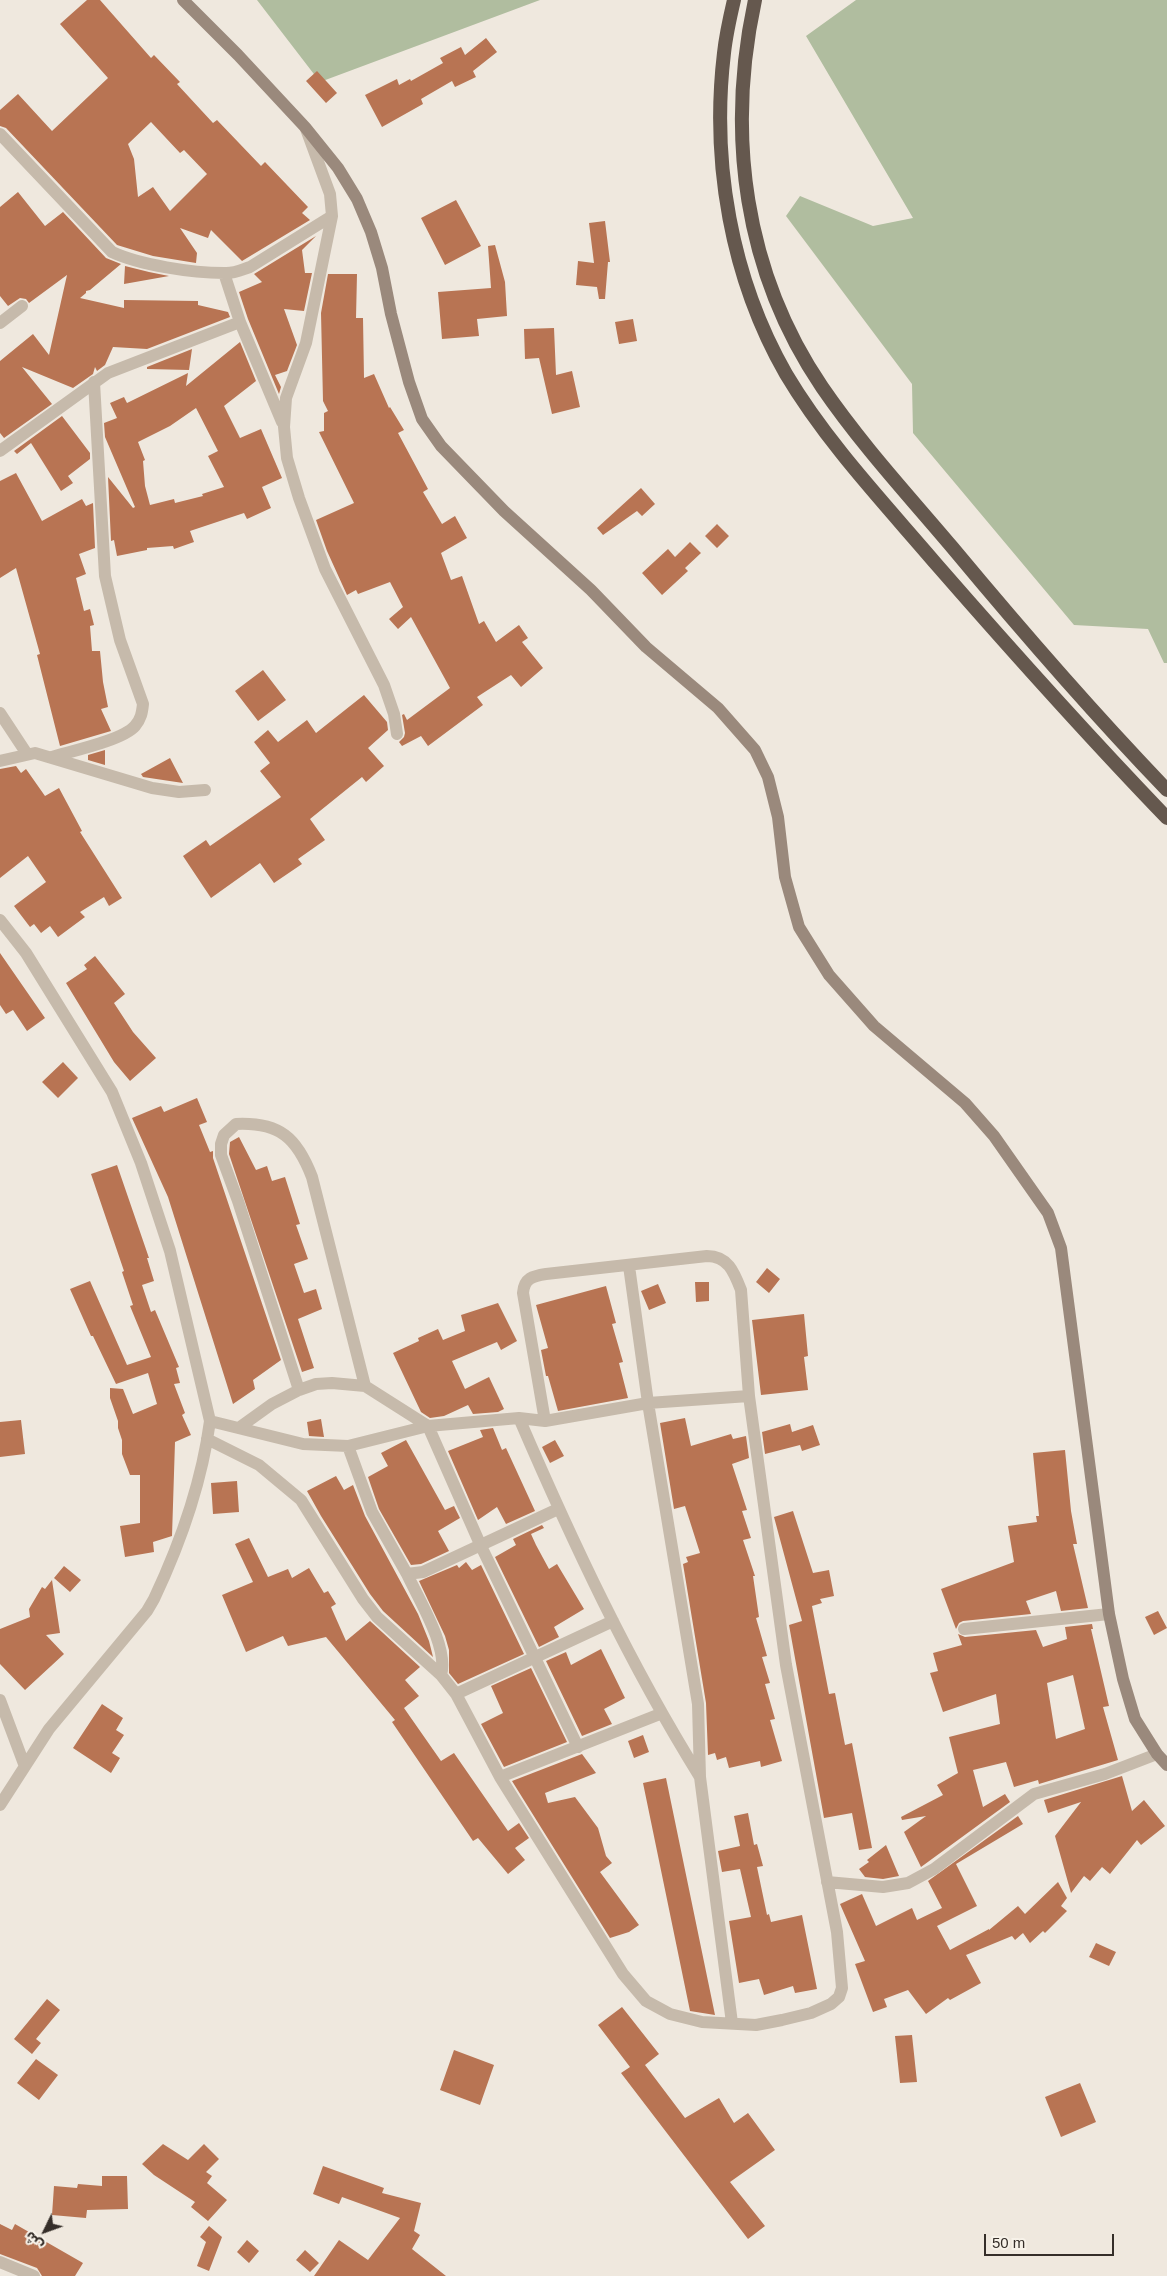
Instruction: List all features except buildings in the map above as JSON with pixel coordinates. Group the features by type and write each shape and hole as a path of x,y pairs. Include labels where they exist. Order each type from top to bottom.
{"highway":[{"path":"734,0 724,53 720,128 726,211 750,298 786,374 814,416 926,552 1086,734 1167,818"},
{"path":"755,0 748,32 742,84 741,146 744,183 761,258 774,297 796,344 822,386 856,434 1005,611 1122,743 1167,790"}],"main road":[{"path":"183,0 238,55 305,127 338,168 366,217 382,268 405,368 422,419 441,446 504,511 591,590 646,647 718,708 755,750 768,776 778,816 785,877 799,927 829,975 874,1026 965,1102 994,1136 1048,1213 1061,1248 1109,1614 1123,1679 1135,1719 1157,1754 1167,1765"}],"street":[{"path":"305,127 330,194 332,216 306,343 286,398 284,427 292,477 308,525 325,569 384,685 394,714 397,734"},
{"path":"0,134 112,252 128,259 224,274 236,272 250,267 332,216"},
{"path":"224,274 240,322 284,427"},
{"path":"0,323 22,306"},
{"path":"0,451 73,401 94,382 125,366 240,322"},
{"path":"52,757 108,740 130,731 142,715 143,704 120,640 105,576 94,382"},
{"path":"0,713 27,754"},
{"path":"0,761 35,753 152,788 179,792 205,790"},
{"path":"0,920 26,953 112,1092 141,1163 170,1250 210,1421 185,1521 154,1599 147,1611 49,1729 24,1764 0,1804"},
{"path":"299,1390 238,1201 221,1155 221,1144 224,1135 236,1124 262,1126 282,1133 292,1141 305,1160 312,1178 365,1386"},
{"path":"207,1439 259,1465 301,1500 363,1599 377,1617 441,1675 456,1694 500,1778 623,1974 646,2001 670,2014 702,2022 756,2025 801,2015 830,2004 839,1997 842,1988 842,1973 827,1882 786,1665 749,1396 741,1290 735,1274 727,1262 716,1256 707,1256 538,1275 530,1278 523,1286 525,1309 545,1420"},
{"path":"629,1266 648,1403 698,1704 700,1777 732,2023"},
{"path":"240,1427 272,1404 299,1390 316,1384 332,1383 365,1386 428,1426 480,1544 578,1746"},
{"path":"210,1421 240,1427 270,1438 303,1444 348,1446 428,1426 519,1418 545,1420 648,1403 749,1396"},
{"path":"519,1418 558,1509 613,1621 660,1714 700,1777"},
{"path":"348,1446 372,1512 406,1574 438,1642 444,1663 441,1675"},
{"path":"406,1574 423,1572 558,1509"},
{"path":"964,1629 1109,1614"},
{"path":"456,1694 613,1621"},
{"path":"0,1700 24,1764"},
{"path":"500,1778 660,1714"},
{"path":"827,1882 883,1887 908,1883 934,1869 1034,1794 1106,1774 1157,1754"},
{"path":"0,2262 19,2274 34,2276"}],"green space":[{"path":"257,0 540,0 320,82"},
{"path":"856,0 1167,0 1167,663 1164,663 1148,629 1074,625 913,433 912,384 786,216 800,196 873,226 913,218 806,36"}]}
